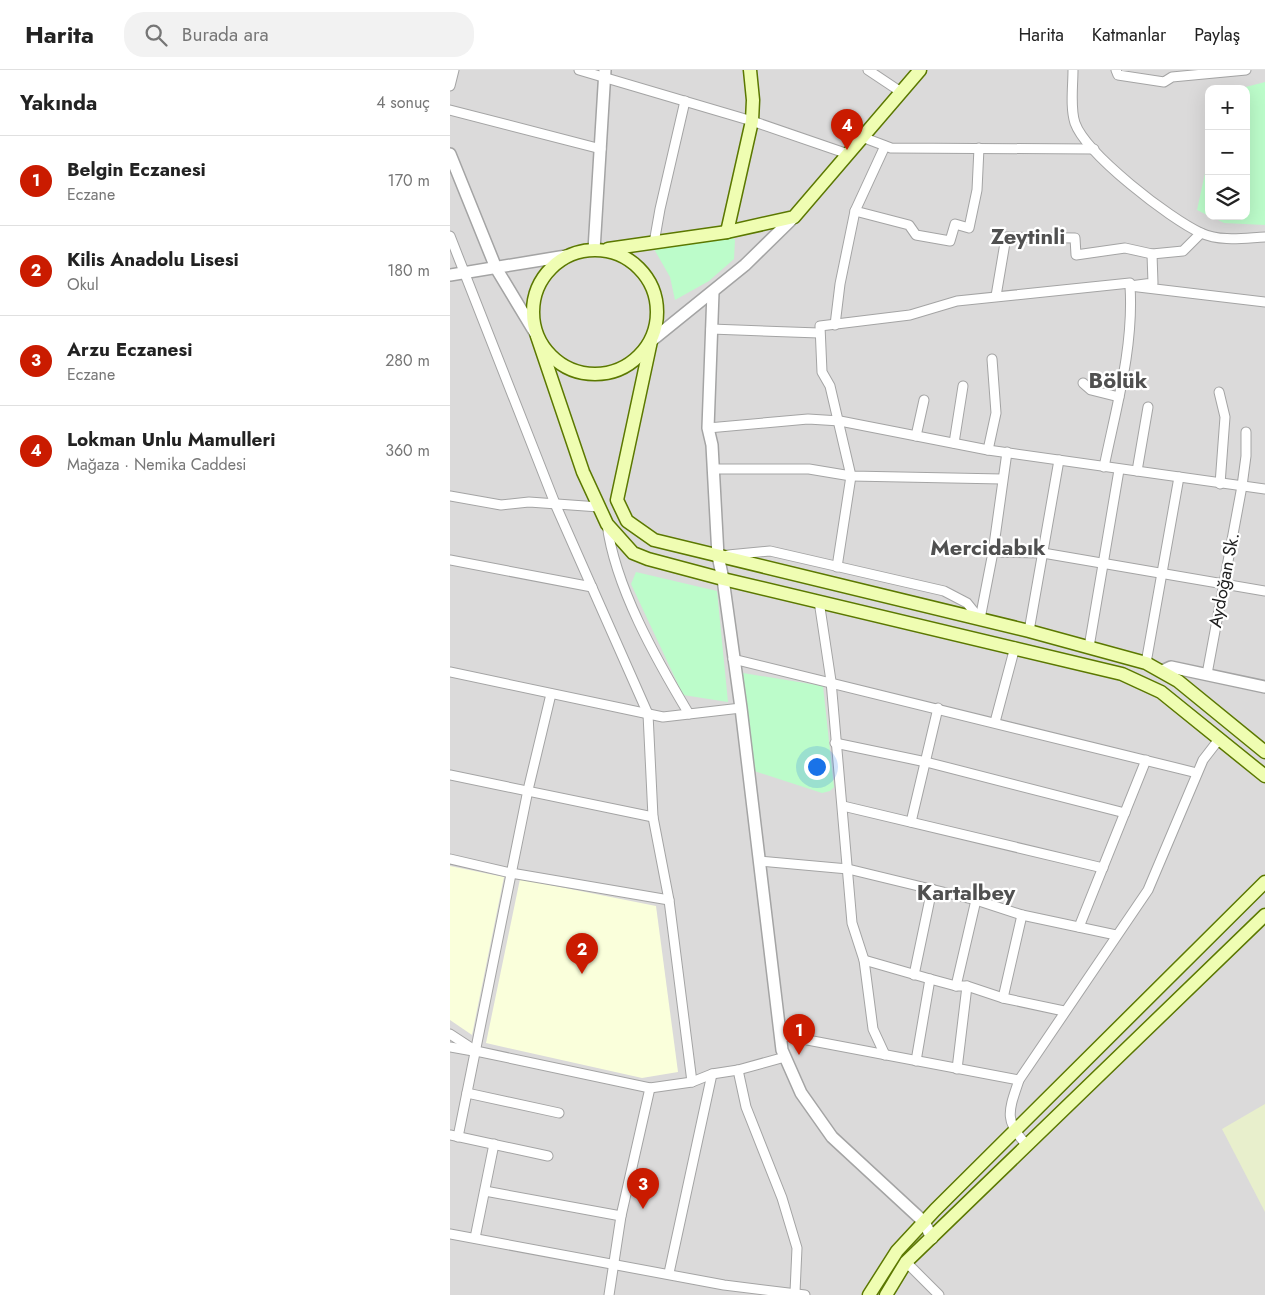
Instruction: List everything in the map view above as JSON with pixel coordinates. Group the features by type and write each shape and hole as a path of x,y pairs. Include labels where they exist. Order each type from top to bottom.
{"main road":[{"path":"727,232 752,121 753,100 750,70"},
{"path":"920,70 794,217 727,232 654,243 583,250 566,256 546,274 533,298 532,316 594,507 633,553 648,559 723,579 1096,666 1143,681 1161,692 1265,776"},
{"path":"597,250 621,255 638,266 650,282 657,302 657,315 617,500 627,521 654,540 1029,631 1146,663 1162,671 1265,752"},
{"path":"537,336 548,354 563,366 582,374 596,374 622,369 638,357 651,341"},
{"path":"869,1295 897,1251 924,1222 1265,882"},
{"path":"886,1295 906,1262 1265,915"}],"street":[{"path":"450,86 454,70"},
{"path":"579,70 605,74 848,154"},
{"path":"868,70 901,92"},
{"path":"1073,70 1074,121 1080,134 1148,200 1201,233 1220,238 1265,237"},
{"path":"1116,70 1118,75 1164,82 1172,77 1246,70"},
{"path":"597,250 605,74"},
{"path":"654,243 685,101"},
{"path":"450,110 601,150"},
{"path":"862,137 891,148 1094,149"},
{"path":"835,325 840,284 855,211 886,146"},
{"path":"855,211 909,225 916,235 950,241 955,224 969,228 977,190 979,148"},
{"path":"450,154 496,268 537,336"},
{"path":"651,341 745,265 794,217"},
{"path":"996,296 1006,237 1075,238 1076,255 1125,248 1152,254 1184,251 1201,233"},
{"path":"450,236 592,588 648,714 653,817 669,900 692,1082"},
{"path":"1130,286 1153,283 1152,254"},
{"path":"450,276 566,256"},
{"path":"837,567 851,476 840,421 830,386 822,372 820,326 910,315 957,301 1130,283 1130,286 1265,302"},
{"path":"1104,467 1119,397 1129,334 1130,286"},
{"path":"713,292 708,428 712,445 718,556 723,579 741,708 780,1035 785,1057 800,1093 832,1138 924,1222 932,1238"},
{"path":"711,329 819,333"},
{"path":"988,450 996,413 992,359"},
{"path":"1083,383 1091,390 1119,397"},
{"path":"954,443 963,386"},
{"path":"1219,392 1224,417 1220,484"},
{"path":"916,436 924,400"},
{"path":"1137,471 1148,407"},
{"path":"708,428 808,420 840,421 988,450 1119,470 1265,489"},
{"name":"Aydoğan Sk.","path":"1207,674 1242,486 1246,456 1246,432"},
{"path":"980,619 993,552 1007,452"},
{"path":"1029,631 1059,460"},
{"path":"713,469 809,470 851,476 1002,479"},
{"path":"1089,647 1119,470"},
{"path":"1146,663 1179,477"},
{"path":"450,496 501,505 529,502 560,506 594,507"},
{"path":"607,524 616,565 655,657 689,714"},
{"path":"718,556 770,551 944,591 967,603 980,619"},
{"path":"993,552 1043,553 1102,564 1163,572 1265,591"},
{"path":"450,560 592,588"},
{"path":"819,601 831,681 852,923 864,960 873,1029 885,1054"},
{"path":"995,722 1015,647"},
{"path":"733,659 831,681 1197,773"},
{"path":"1162,671 1170,667 1265,687"},
{"path":"450,672 662,718 741,708"},
{"path":"548,1156 454,1136 467,1093 528,790 550,694"},
{"path":"911,822 938,708"},
{"path":"1027,1145 1014,1131 1009,1110 1018,1080 1148,890 1202,760 1220,738"},
{"path":"835,743 926,762 1125,813"},
{"path":"1079,927 1146,760"},
{"path":"450,775 653,817"},
{"path":"843,806 1103,868"},
{"path":"450,860 511,873 669,900"},
{"path":"759,861 848,870 976,900 1022,915 1116,935"},
{"path":"914,975 932,889"},
{"path":"956,986 976,900"},
{"path":"1003,998 1022,915"},
{"path":"864,960 956,986 967,986 1003,998 1064,1011"},
{"path":"916,1060 930,979"},
{"path":"957,1069 967,986"},
{"path":"450,1034 476,1051"},
{"path":"780,1035 1018,1080"},
{"path":"450,1047 650,1088 692,1082 712,1074 738,1070 785,1057"},
{"path":"738,1070 746,1107 782,1198 797,1248 795,1292"},
{"path":"669,1273 712,1074"},
{"path":"609,1295 621,1216 650,1088"},
{"path":"467,1093 559,1113"},
{"path":"475,1238 494,1144"},
{"path":"485,1191 621,1216"},
{"path":"450,1234 669,1273 724,1285 795,1292 805,1295"},
{"path":"906,1262 939,1295"}],"shaded area":[{"path":"450,70 1265,70 1265,1295 450,1295"},
{"path":"450,866 504,877 472,1035 450,1020"},
{"path":"520,879 656,906 678,1072 642,1078 486,1043"},
{"path":"1265,1104 1265,1212 1222,1129"}],"green space":[{"path":"1265,82 1265,225 1224,223 1218,220 1250,220 1250,86"},
{"path":"1205,173 1205,214 1197,210"},
{"path":"731,236 735,240 734,259 709,281 675,300 670,277 654,249"},
{"path":"636,572 717,591 728,702 683,695 631,584"},
{"path":"743,673 823,686 834,787 830,791 822,793 754,771"}],"place":[{"name":"Lokman Unlu Mamulleri","path":"847,150"},
{"name":"Kilis Anadolu Lisesi","path":"582,974"},
{"name":"Belgin Eczanesi","path":"799,1055"},
{"name":"Arzu Eczanesi","path":"643,1209"}],"district":[{"name":"Zeytinli","path":"1028,236"},
{"name":"Bölük","path":"1118,380"},
{"name":"Mercidabık","path":"988,547"},
{"name":"Kartalbey","path":"966,892"}]}
